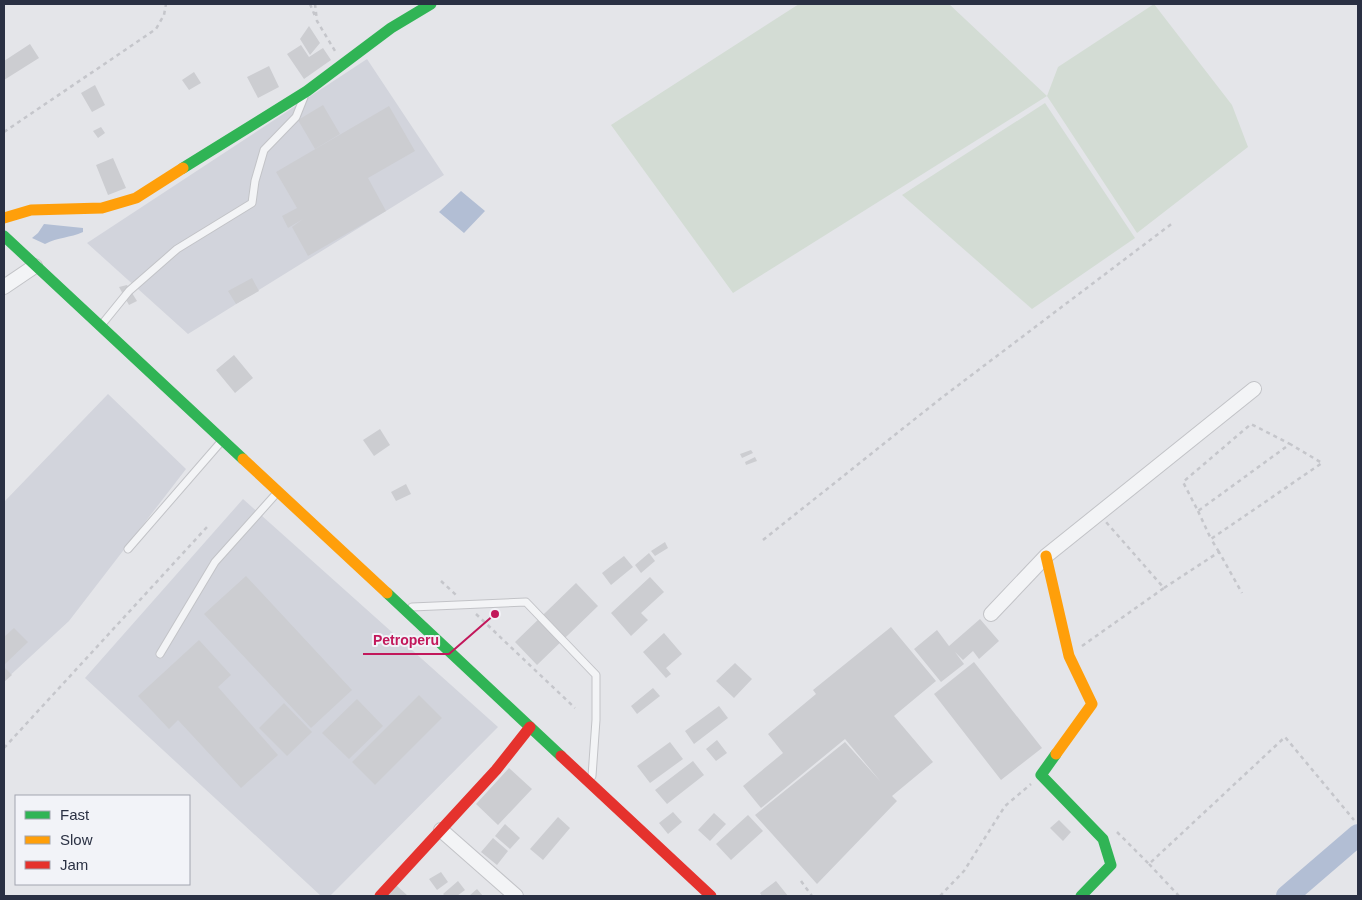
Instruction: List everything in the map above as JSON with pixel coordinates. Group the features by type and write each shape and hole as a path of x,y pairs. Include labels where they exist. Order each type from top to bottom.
{"main road":[{"path":"4,218 31,210 102,208 136,198 307,91 342,63 430,4"},
{"path":"4,236 400,608 530,726 711,896"},
{"path":"1046,556 1069,656 1092,704 1042,775 1103,839 1112,865 1081,896"},
{"path":"380,896 496,770 530,726"}],"street":[{"path":"4,287 35,266"},
{"path":"991,614 1046,556 1254,389"},
{"path":"441,830 516,896"}],"lane":[{"path":"100,327 129,290 177,250 252,203 254,181 264,150 296,117 307,91"},
{"path":"128,549 222,441"},
{"path":"160,654 215,562 277,493"},
{"path":"400,608 526,602 596,675 596,720 592,784"}],"path":[{"path":"4,132 156,29 164,15 166,4"},
{"path":"310,4 317,21 342,63"},
{"path":"315,4 317,21"},
{"path":"763,540 940,399 1174,222"},
{"path":"1211,539 1322,463 1251,424 1183,482 1211,539 1242,593"},
{"path":"1198,511 1290,444"},
{"path":"1099,514 1164,588"},
{"path":"4,748 207,527"},
{"path":"1069,656 1164,588 1219,552"},
{"path":"441,581 574,708"},
{"path":"1149,864 1285,737 1354,820"},
{"path":"940,896 964,871 1005,806 1042,775"},
{"path":"1116,830 1179,896"},
{"path":"801,881 812,896"}],"shaded area":[{"path":"799,4 949,4 1047,96 733,293 611,125"},
{"path":"1154,4 1232,105 1248,147 1137,233 1047,96 1058,67"},
{"path":"367,59 444,175 188,334 87,243"},
{"path":"1045,103 1135,238 1032,309 902,195"},
{"path":"108,394 186,469 69,621 4,681 4,502"},
{"path":"243,499 498,727 330,896 321,896 85,678"}],"water":[{"path":"461,191 485,211 464,233 439,212"},
{"path":"44,224 83,228 83,232 45,244 32,238"}],"building":[{"path":"309,26 320,43 310,55 300,39"},
{"path":"30,44 39,58 4,80 4,61"},
{"path":"301,45 309,57 323,48 331,60 304,79 287,54"},
{"path":"269,66 279,87 258,98 247,77"},
{"path":"194,72 201,83 189,90 182,80"},
{"path":"95,85 105,105 92,112 81,93"},
{"path":"323,105 340,134 315,149 298,120"},
{"path":"389,106 415,151 368,178 386,211 308,256 292,227 303,219 288,228 282,216 297,208 276,172"},
{"path":"101,127 105,133 98,138 93,131"},
{"path":"113,158 126,188 108,195 96,165"},
{"path":"252,278 259,291 236,304 228,291"},
{"path":"127,285 137,301 129,305 119,287"},
{"path":"234,355 253,378 235,393 216,370"},
{"path":"380,429 390,445 374,456 363,440"},
{"path":"751,450 753,453 742,458 740,454"},
{"path":"755,457 757,461 746,465 745,462"},
{"path":"406,484 411,494 396,501 391,492"},
{"path":"665,542 668,548 655,556 651,551"},
{"path":"649,553 655,561 641,573 635,565"},
{"path":"624,556 633,567 611,585 602,573"},
{"path":"246,576 352,690 311,728 204,614"},
{"path":"650,577 664,592 641,613 648,620 631,636 611,613"},
{"path":"576,583 598,606 537,665 515,642"},
{"path":"980,619 999,641 979,659 973,651 963,660 955,652 964,664 941,682 914,649 937,630 949,646"},
{"path":"891,627 936,681 894,716 933,762 892,796 897,801 817,884 755,815 845,742 881,782 845,739 761,808 743,786 783,753 768,734 816,694 813,690"},
{"path":"14,628 28,642 4,665 4,637"},
{"path":"664,633 682,654 666,668 671,674 666,678 643,652"},
{"path":"199,640 231,675 218,687 278,755 241,788 178,720 169,729 138,696"},
{"path":"974,662 1042,748 1001,780 934,694"},
{"path":"735,663 752,679 734,698 716,681"},
{"path":"4,667 12,675 4,682"},
{"path":"653,688 660,696 637,714 631,706"},
{"path":"419,695 442,718 375,785 352,762"},
{"path":"357,699 383,726 349,759 322,733"},
{"path":"284,703 312,732 287,756 259,728"},
{"path":"719,706 728,718 694,744 685,731"},
{"path":"717,740 727,753 716,761 706,749"},
{"path":"670,742 683,759 650,783 637,766"},
{"path":"693,761 704,775 667,804 655,790"},
{"path":"509,768 532,789 498,825 476,804"},
{"path":"673,812 682,822 668,834 659,823"},
{"path":"714,813 726,824 710,841 698,830"},
{"path":"748,815 763,831 731,860 716,844"},
{"path":"558,817 570,828 543,860 530,849"},
{"path":"1059,820 1071,832 1063,841 1050,828"},
{"path":"505,824 520,838 510,849 495,836"},
{"path":"493,838 508,851 497,865 481,852"},
{"path":"441,872 448,882 437,890 429,879"},
{"path":"458,881 465,890 457,896 445,896 443,894"},
{"path":"776,881 788,896 762,896 760,893"},
{"path":"396,885 408,896 386,896"},
{"path":"477,889 483,896 469,896"}],"waterway":[{"path":"1287,896 1358,835"}],"traffic: fast":[{"path":"183,168 307,91 391,28 431,4"},
{"path":"4,236 243,459"},
{"path":"387,593 561,756"},
{"path":"1056,754 1041,775 1103,839 1111,865 1081,896"}],"traffic: slow":[{"path":"4,218 31,210 102,208 136,198 183,168"},
{"path":"243,459 387,593"},
{"path":"1046,556 1069,656 1092,704 1056,754"}],"traffic: jam":[{"path":"380,896 496,770 530,727"},
{"path":"561,756 711,896"}],"place":[{"name":"Petroperu","path":"495,614"}]}
